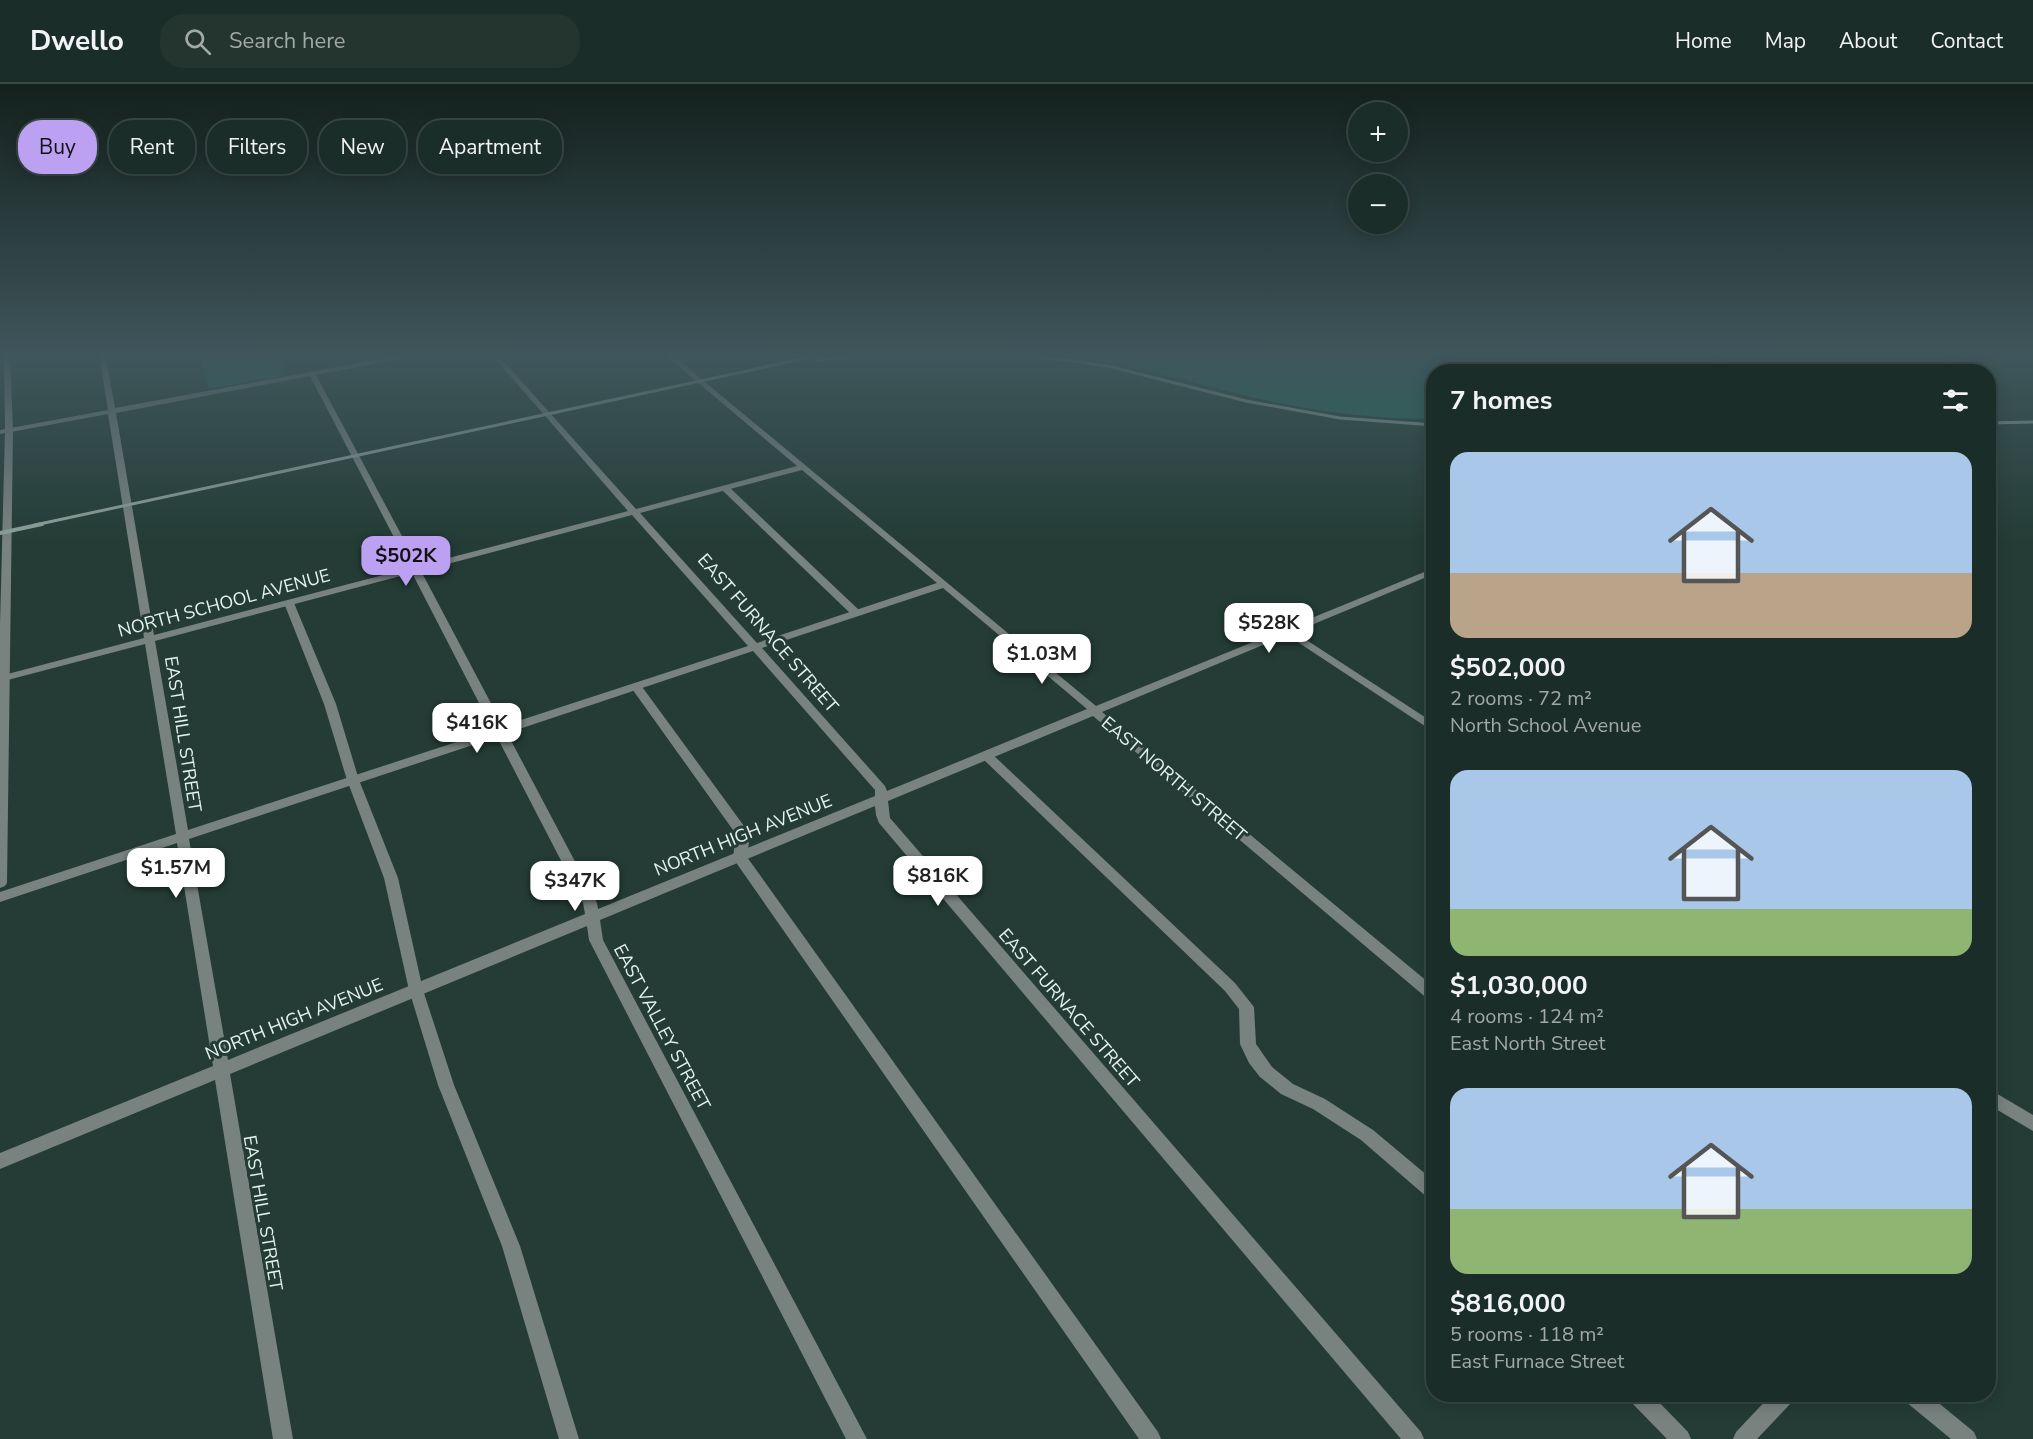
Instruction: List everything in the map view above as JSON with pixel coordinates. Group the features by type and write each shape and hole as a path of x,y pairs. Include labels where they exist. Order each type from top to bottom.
{"street":[{"path":"0,883 4,432 81,417"},
{"name":"EAST HILL STREET","path":"114,417 220,1070 283,1439"},
{"name":"EAST VALLEY STREET","path":"335,417 590,903 596,940 857,1439"},
{"name":"EAST FURNACE STREET","path":"551,417 881,789 880,800 884,820 1414,1439"},
{"name":"EAST NORTH STREET","path":"744,417 1426,989"},
{"name":"NORTH SCHOOL AVENUE","path":"1,679 804,467"},
{"path":"725,488 856,614"},
{"name":"NORTH HIGH AVENUE","path":"0,1161 1426,574"},
{"path":"0,897 945,584"},
{"path":"289,603 330,704 353,780 391,878 416,990 446,1084 511,1246 569,1439"},
{"path":"1288,630 1426,723"},
{"path":"636,686 739,829 742,842 740,858 1151,1439"},
{"path":"987,756 1230,987 1246,1007 1248,1044 1254,1058 1266,1072 1287,1089 1319,1104 1367,1135 1426,1185"},
{"path":"1996,1100 2033,1124"},
{"path":"1645,1402 1681,1439"},
{"path":"1743,1439 1778,1402"},
{"path":"1922,1402 1967,1439"}],"green space":[{"path":"1384,417 1426,419 1414,419"}],"railway":[{"path":"35,525 533,417"},
{"path":"1336,417 1426,424"},
{"path":"1996,423 2033,422"},
{"path":"0,533 42,524"}]}
